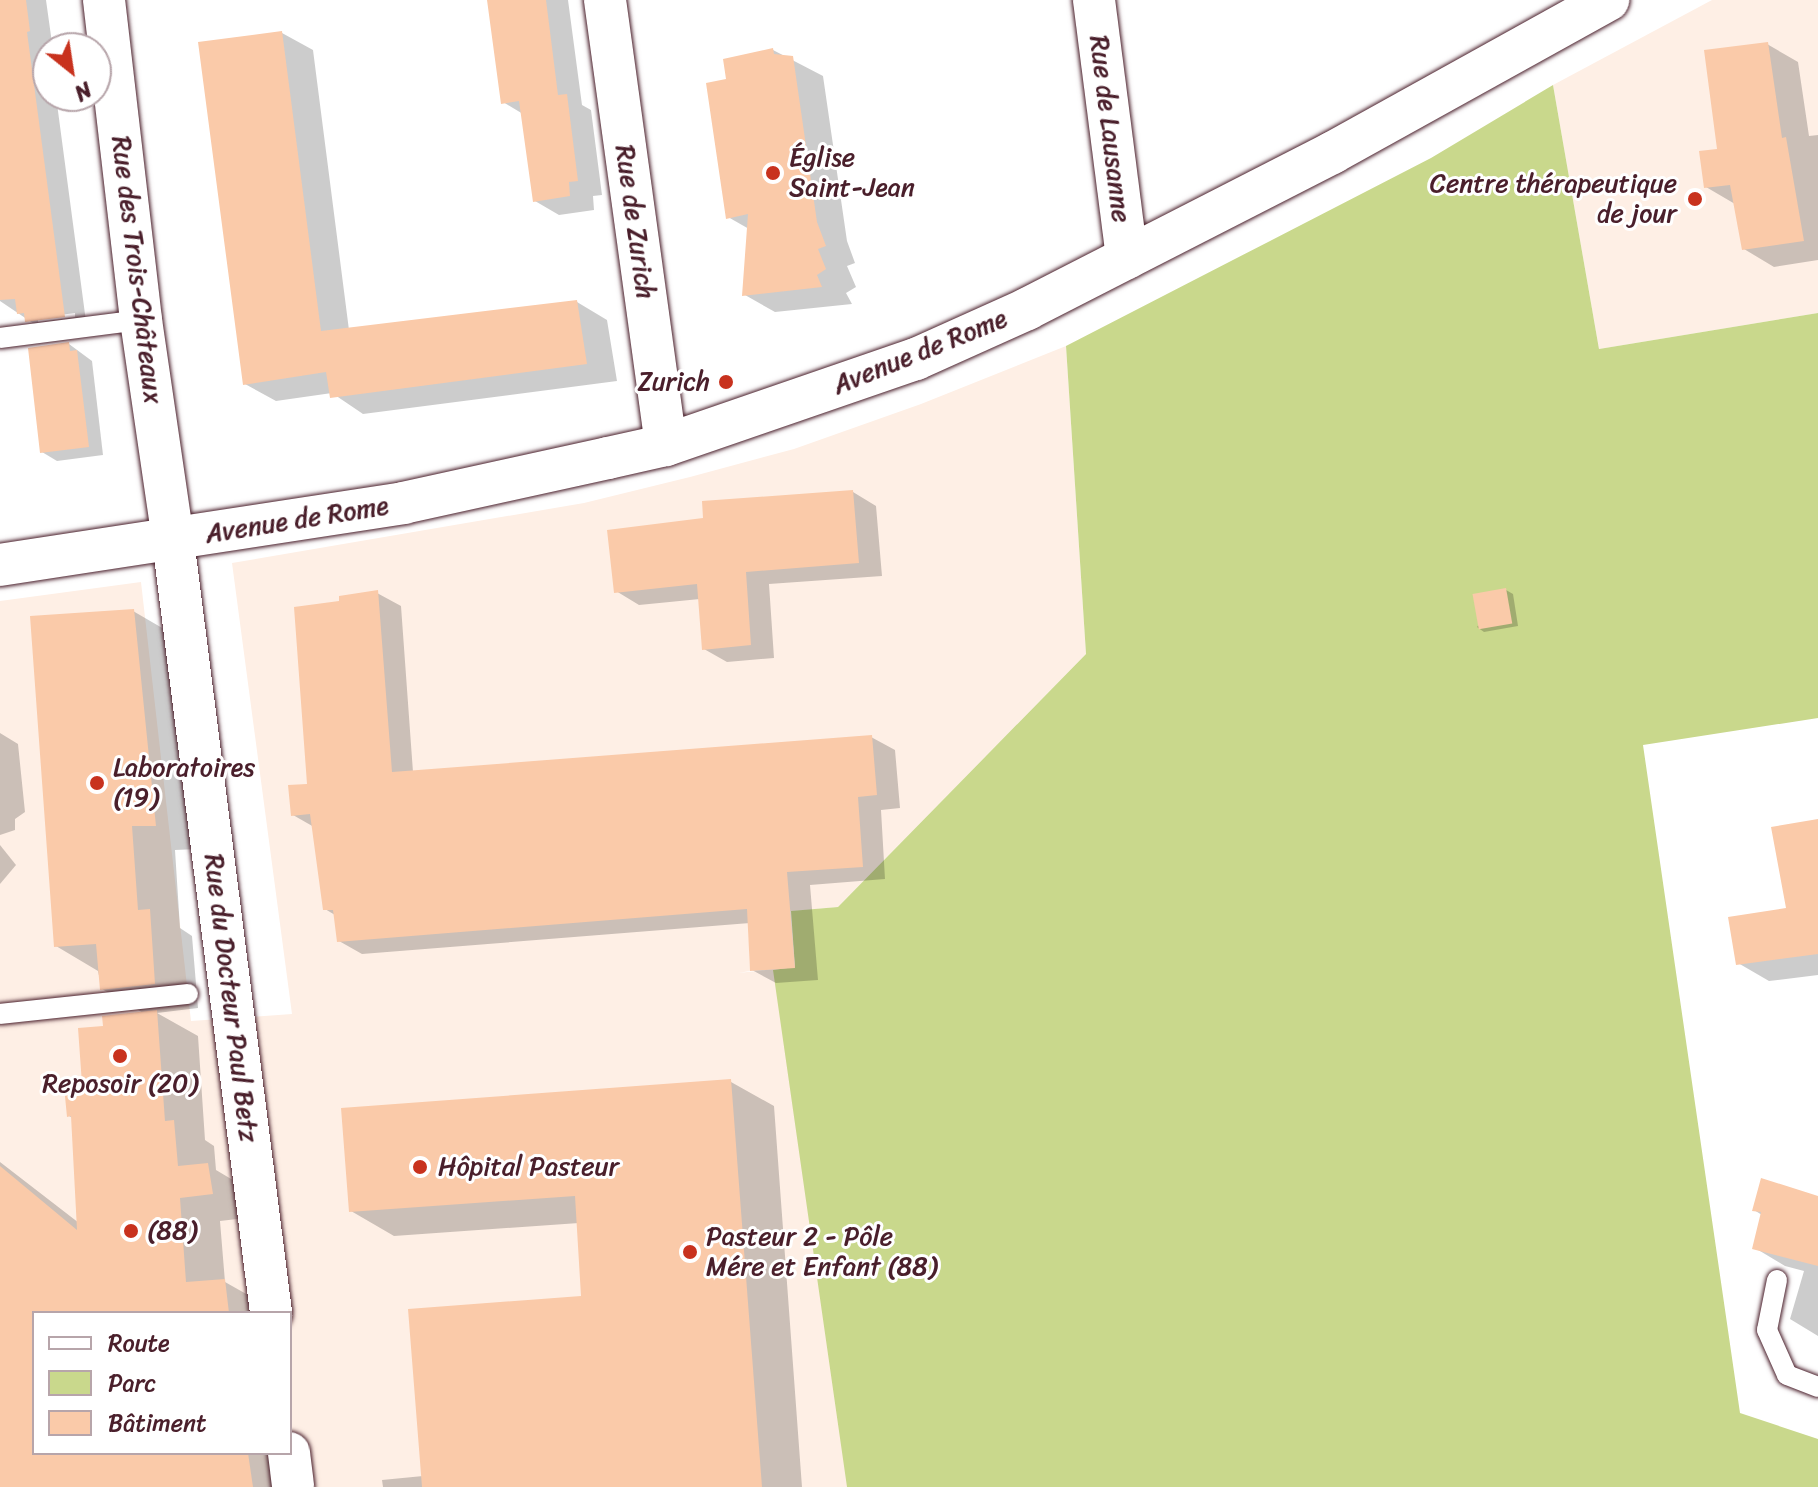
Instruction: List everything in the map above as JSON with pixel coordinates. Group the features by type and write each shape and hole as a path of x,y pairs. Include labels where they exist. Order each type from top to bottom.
{"street":[{"name":"Rue des Trois-Châteaux","path":"104,0 141,320 173,540"},
{"name":"Rue de Zurich","path":"605,0 666,445"},
{"name":"Rue de Lausanne","path":"1094,0 1127,258"},
{"name":"Avenue de Rome","path":"0,565 403,503 666,445 916,359 1127,258 1332,153 1608,0"},
{"name":"Rue du Docteur Paul Betz","path":"173,540 271,1311"},
{"path":"289,1455 293,1487"}],"lane":[{"path":"0,338 141,320"},
{"path":"0,1014 188,994"},
{"path":"1777,1280 1767,1330 1787,1375 1818,1387"}],"shaded area":[{"name":"Centre thérapeutique de jour","path":"1712,0 1818,0 1818,313 1599,349 1553,85"},
{"path":"1066,346 1086,654 838,907 748,915 750,971 738,973 817,965 875,1487 0,1487 0,601 141,582 191,1021 292,1014 232,563 584,503 794,449 921,404"}],"green space":[{"path":"1553,85 1599,349 1818,313 1818,718 1643,745 1740,1413 1818,1439 1818,1487 847,1487 773,970 795,967 791,911 838,907 1086,654 1066,346 1431,158"}],"building":[{"path":"0,0 26,0 32,112 38,112 65,317 25,322 24,313 17,314 15,299 0,300"},
{"path":"487,0 546,0 558,95 567,94 578,181 569,182 570,196 533,202 519,101 501,104"},
{"path":"282,31 321,331 577,300 587,364 330,398 326,372 243,385 198,42"},
{"path":"1768,42 1782,138 1786,137 1804,241 1742,250 1730,185 1704,188 1699,151 1717,149 1704,50"},
{"name":"Église Saint-Jean","path":"773,48 774,54 793,56 817,222 826,246 818,249 826,269 817,275 822,287 742,296 748,214 726,219 706,83 726,79 723,59"},
{"path":"69,342 70,351 77,350 89,447 40,453 28,348"},
{"path":"853,490 859,563 746,572 751,645 702,650 697,584 614,593 607,530 703,518 702,501"},
{"path":"1506,588 1512,623 1479,629 1473,594"},
{"path":"378,590 392,772 872,735 877,795 858,797 863,867 787,872 795,968 750,971 747,909 337,942 333,910 323,910 310,814 291,816 288,785 307,784 294,607 339,601 339,596"},
{"name":"Laboratoires (19)","path":"134,609 156,826 132,826 138,910 150,909 155,984 100,990 96,944 54,947 30,616"},
{"path":"1818,819 1818,954 1736,965 1728,917 1786,908 1771,827"},
{"path":"157,1010 165,1121 174,1120 178,1166 208,1163 213,1194 180,1198 186,1282 225,1279 229,1311 32,1311 32,1455 248,1455 253,1487 0,1487 0,1166 77,1230 71,1116 67,1117 64,1086 82,1084 78,1028 103,1026 102,1016"},
{"name":"Pasteur 2 - Pôle Mére et Enfant (88)","path":"731,1079 762,1487 422,1487 408,1309 581,1296 575,1196 349,1212 341,1108"},
{"path":"1761,1178 1818,1196 1818,1266 1752,1249 1761,1212 1752,1211"}],"place":[{"name":"Église Saint-Jean","path":"773,173"},
{"name":"Centre thérapeutique de jour","path":"1695,199"},
{"name":"Zurich","path":"726,382"},
{"name":"Laboratoires (19)","path":"97,783"},
{"name":"Reposoir (20)","path":"120,1056"},
{"name":"Hôpital Pasteur","path":"420,1167"},
{"name":"(88)","path":"131,1231"},
{"name":"Pasteur 2 - Pôle Mére et Enfant (88)","path":"690,1252"}]}
